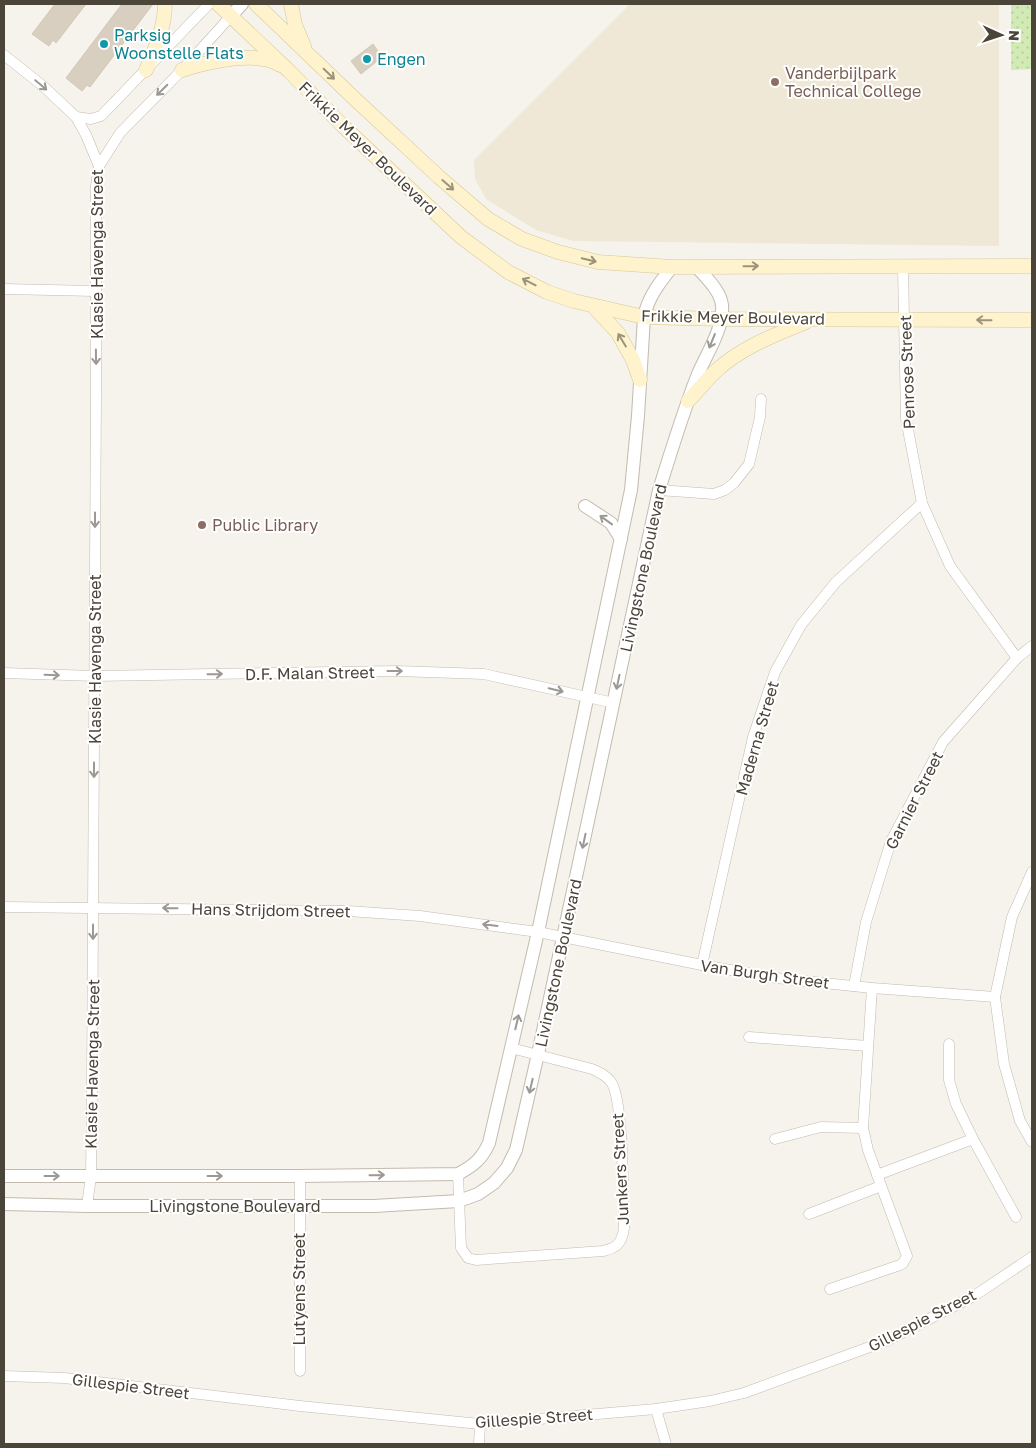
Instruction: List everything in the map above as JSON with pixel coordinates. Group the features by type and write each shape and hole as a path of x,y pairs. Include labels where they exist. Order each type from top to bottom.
{"main road":[{"path":"146,70 162,28 165,4"},
{"name":"Frikkie Meyer Boulevard","path":"218,4 289,71 342,125 461,237 508,272 547,292 592,306 644,316 811,320 1032,320"},
{"name":"Frikkie Meyer Boulevard","path":"256,4 364,108 460,195 488,219 522,240 558,252 598,262 672,267 1032,266"},
{"path":"291,4 295,25 307,53"},
{"path":"182,70 208,61 250,58 274,61 289,71"},
{"path":"592,306 618,333 640,380"},
{"path":"688,401 717,370 736,355 756,344 811,320"}],"street":[{"path":"76,117 91,119 101,116 209,4"},
{"path":"99,166 120,133 182,70 242,4"},
{"name":"Klasie Havenga Street","path":"4,56 43,86 76,117 86,134 99,166 96,186 95,291 95,676 91,1176 87,1206"},
{"name":"Livingstone Boulevard","path":"4,1176 458,1174 473,1166 485,1154 538,932 631,490 646,306 672,267"},
{"name":"Livingstone Boulevard","path":"4,1204 87,1206 374,1206 459,1201 478,1194 494,1183 507,1168 516,1150 538,1054 659,490 688,401 721,319 722,306 720,298 697,267"},
{"name":"Penrose Street","path":"903,267 906,420 922,503 950,566 1017,658"},
{"path":"4,289 95,291"},
{"path":"659,490 714,494 725,490 734,483 749,464 760,416 761,399"},
{"name":"Maderna Street","path":"702,965 753,737 775,672 801,625 836,582 922,503"},
{"path":"585,506 611,523 621,539"},
{"name":"Garnier Street","path":"854,986 866,922 890,841 944,742 1017,658 1032,646"},
{"name":"D.F. Malan Street","path":"4,673 95,676 397,671 484,674 614,703"},
{"path":"1032,872 1012,917 995,997 1004,1064 1020,1121 1032,1142"},
{"name":"Hans Strijdom Street","path":"4,907 348,911 420,916 538,932"},
{"name":"Van Burgh Street","path":"538,932 776,978 872,988 995,997"},
{"path":"830,1289 900,1265 905,1259 906,1252 868,1150 863,1128 872,988"},
{"path":"749,1037 868,1046"},
{"path":"949,1044 949,1080 956,1104 972,1140 1016,1217"},
{"name":"Junkers Street","path":"458,1174 461,1248 468,1258 476,1260 603,1251 614,1248 622,1239 624,1228 621,1149 616,1090 611,1081 604,1074 511,1048"},
{"path":"775,1139 821,1127 863,1128"},
{"path":"878,1175 972,1140"},
{"name":"Lutyens Street","path":"300,1176 300,1371"},
{"path":"809,1214 881,1186"},
{"name":"Gillespie Street","path":"4,1376 64,1378 300,1406 480,1424 656,1409 744,1394 886,1341 974,1296 1032,1257"},
{"path":"656,1409 666,1444"},
{"path":"479,1444 480,1424"}],"shaded area":[{"name":"Vanderbijlpark Technical College","path":"630,4 999,4 999,246 573,241 536,230 486,199 475,179 474,160"}],"green space":[{"path":"1011,4 1032,4 1032,69 1011,70"}],"building":[{"name":"Parksig Woonstelle Flats","path":"55,4 86,4 56,43 53,40 49,46 32,34"},
{"name":"Parksig Woonstelle Flats","path":"122,4 153,4 90,87 87,85 82,91 66,78"},
{"name":"Engen","path":"373,44 382,57 361,74 351,61"}],"place":[{"name":"Parksig Woonstelle Flats","path":"104,44"},
{"name":"Engen","path":"367,59"},
{"name":"Vanderbijlpark Technical College","path":"775,82"},
{"name":"Public Library","path":"202,525"}]}
